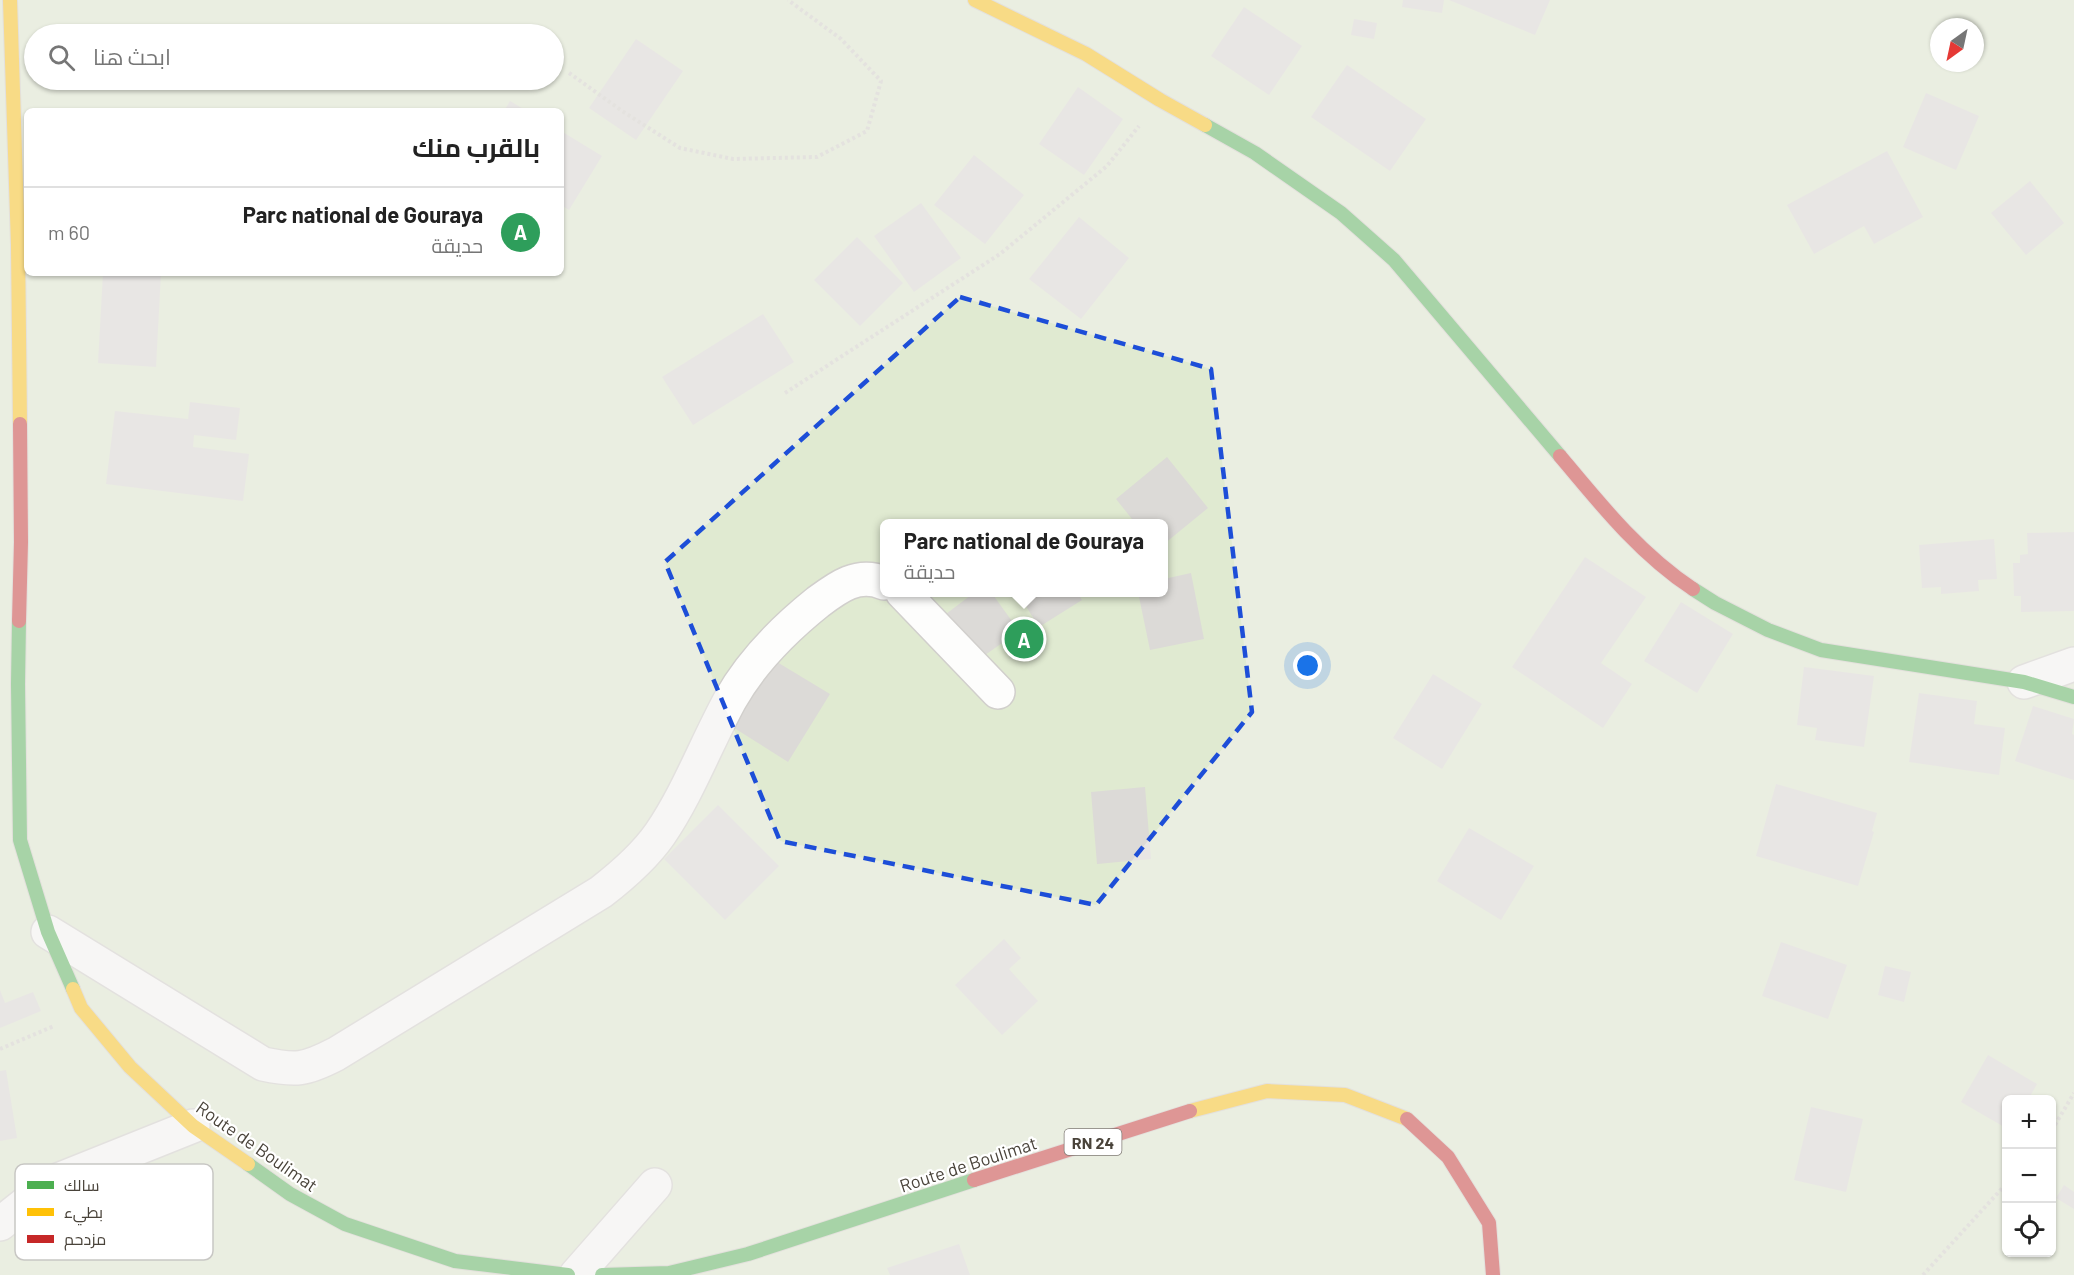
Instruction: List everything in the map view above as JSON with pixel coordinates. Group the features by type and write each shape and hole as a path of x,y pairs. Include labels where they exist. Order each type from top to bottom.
{"main road":[{"name":"Route de Boulimat","path":"10,0 18,245 21,542 18,684 20,840 48,932 81,1008 130,1067 193,1126 290,1194 345,1224 455,1261 568,1275"},
{"path":"975,0 1086,54 1160,100 1255,153 1341,213 1394,260 1616,523 1669,573 1725,609 1768,630 1821,650 2024,682 2074,697"},
{"name":"Route de Boulimat","path":"602,1275 669,1273 748,1254 1177,1114 1267,1091 1346,1095 1406,1118 1448,1157 1489,1223 1493,1275"}],"street":[{"path":"48,932 263,1065 288,1069 313,1066 602,892 623,875 660,834 730,700 761,655 794,622 838,586 858,580 880,581"},
{"path":"907,597 998,692"},
{"path":"2024,682 2074,664"},
{"path":"98,1164 193,1126"},
{"path":"576,1275 655,1185"},
{"path":"0,1224 15,1212"}],"path":[{"path":"569,73 622,111 680,148 733,159 817,157 867,131 881,81 841,39 788,0"},
{"path":"785,393 1000,254 1107,166 1160,100"},
{"path":"0,1049 86,1013"},
{"path":"2056,1123 2074,1093"},
{"path":"1923,1275 2002,1189"}],"highlighted area":[{"path":"960,297 1211,369 1252,712 1096,905 780,841 665,562"}],"green space":[{"path":"0,0 2074,0 2074,1275 0,1275"}],"building":[{"path":"1403,0 1444,0 1442,13 1402,7"},
{"path":"1449,0 1550,0 1535,35"},
{"path":"1244,7 1302,46 1269,95 1211,56"},
{"path":"1354,19 1377,23 1374,39 1351,35"},
{"path":"636,39 683,71 636,140 589,108"},
{"path":"1347,65 1426,119 1390,171 1311,117"},
{"path":"1078,87 1123,119 1084,175 1039,144"},
{"path":"1926,93 1979,116 1956,170 1903,147"},
{"path":"510,101 522,108 506,108"},
{"path":"564,133 602,156 569,210 564,207"},
{"path":"1887,151 1923,217 1874,244 1864,226 1814,254 1787,205"},
{"path":"974,155 1024,195 985,244 934,205"},
{"path":"2030,181 2064,223 2026,255 1991,213"},
{"path":"921,203 961,258 914,292 874,236"},
{"path":"1079,217 1129,258 1081,319 1029,279"},
{"path":"857,237 903,283 860,326 814,280"},
{"path":"103,276 161,276 156,367 98,363"},
{"path":"763,314 794,362 693,425 662,377"},
{"path":"190,402 240,408 236,440 194,435 193,447 249,454 243,501 106,484 115,411 188,419"},
{"path":"1167,457 1208,508 1168,541 1168,519 1132,519 1116,499"},
{"path":"2074,532 2074,611 2021,612 2021,596 2014,596 2013,563 2020,563 2020,555 2028,554 2027,533"},
{"path":"1994,539 1997,579 1978,580 1979,591 1941,594 1941,587 1922,588 1919,545"},
{"path":"1585,557 1646,597 1601,663 1632,684 1603,728 1512,667"},
{"path":"1191,573 1204,639 1150,650 1139,597 1168,597 1168,578"},
{"path":"968,597 995,597 1019,631 978,660 946,614"},
{"path":"1020,597 1080,597 1082,600 1039,627"},
{"path":"1681,602 1733,634 1697,693 1644,661"},
{"path":"772,659 830,694 788,762 731,726"},
{"path":"1804,667 1874,676 1864,747 1815,740 1817,728 1797,725"},
{"path":"1433,674 1482,704 1442,769 1393,738"},
{"path":"1919,693 1977,701 1974,724 2005,728 1999,775 1909,762"},
{"path":"2033,706 2074,719 2072,734 2074,735 2074,780 2015,761"},
{"path":"1776,784 1877,813 1872,831 1874,832 1858,886 1756,856"},
{"path":"1145,787 1151,859 1097,864 1091,792"},
{"path":"718,805 779,866 725,920 664,859"},
{"path":"1469,828 1534,866 1501,920 1437,881"},
{"path":"1004,939 1021,958 1009,969 1038,1001 1002,1035 955,985"},
{"path":"1781,942 1847,965 1828,1019 1762,996"},
{"path":"1885,966 1911,972 1904,1002 1878,995"},
{"path":"0,990 5,1003 33,992 41,1011 0,1028"},
{"path":"1988,1055 2037,1084 2031,1095 2002,1095 2002,1126 1961,1102"},
{"path":"6,1070 17,1138 0,1141 0,1071"},
{"path":"1811,1107 1863,1119 1846,1192 1794,1180"},
{"path":"2064,1185 2074,1192 2074,1209 2056,1198"},
{"path":"959,1244 970,1275 890,1275 887,1268"}],"traffic: fast":[{"path":"1205,125 1255,153 1341,213 1394,260 1560,456"},
{"path":"1693,589 1768,630 1821,650 2024,682 2074,697"},
{"path":"19,621 20,840 48,932 73,989"},
{"path":"248,1164 290,1194 345,1224 455,1261 568,1275"},
{"path":"602,1275 669,1273 748,1254 974,1180"}],"traffic: slow":[{"path":"10,0 18,245 20,424"},
{"path":"975,0 1086,54 1205,125"},
{"path":"73,989 81,1008 130,1067 193,1126 248,1164"},
{"path":"1190,1111 1267,1091 1345,1095 1407,1119"}],"traffic: jam":[{"path":"19,621 20,424"},
{"path":"1560,456 1638,544 1693,589"},
{"path":"974,1180 1190,1111"},
{"path":"1407,1119 1448,1157 1489,1223 1493,1275"}],"place":[{"name":"Parc national de Gouraya","path":"1024,639"}]}
